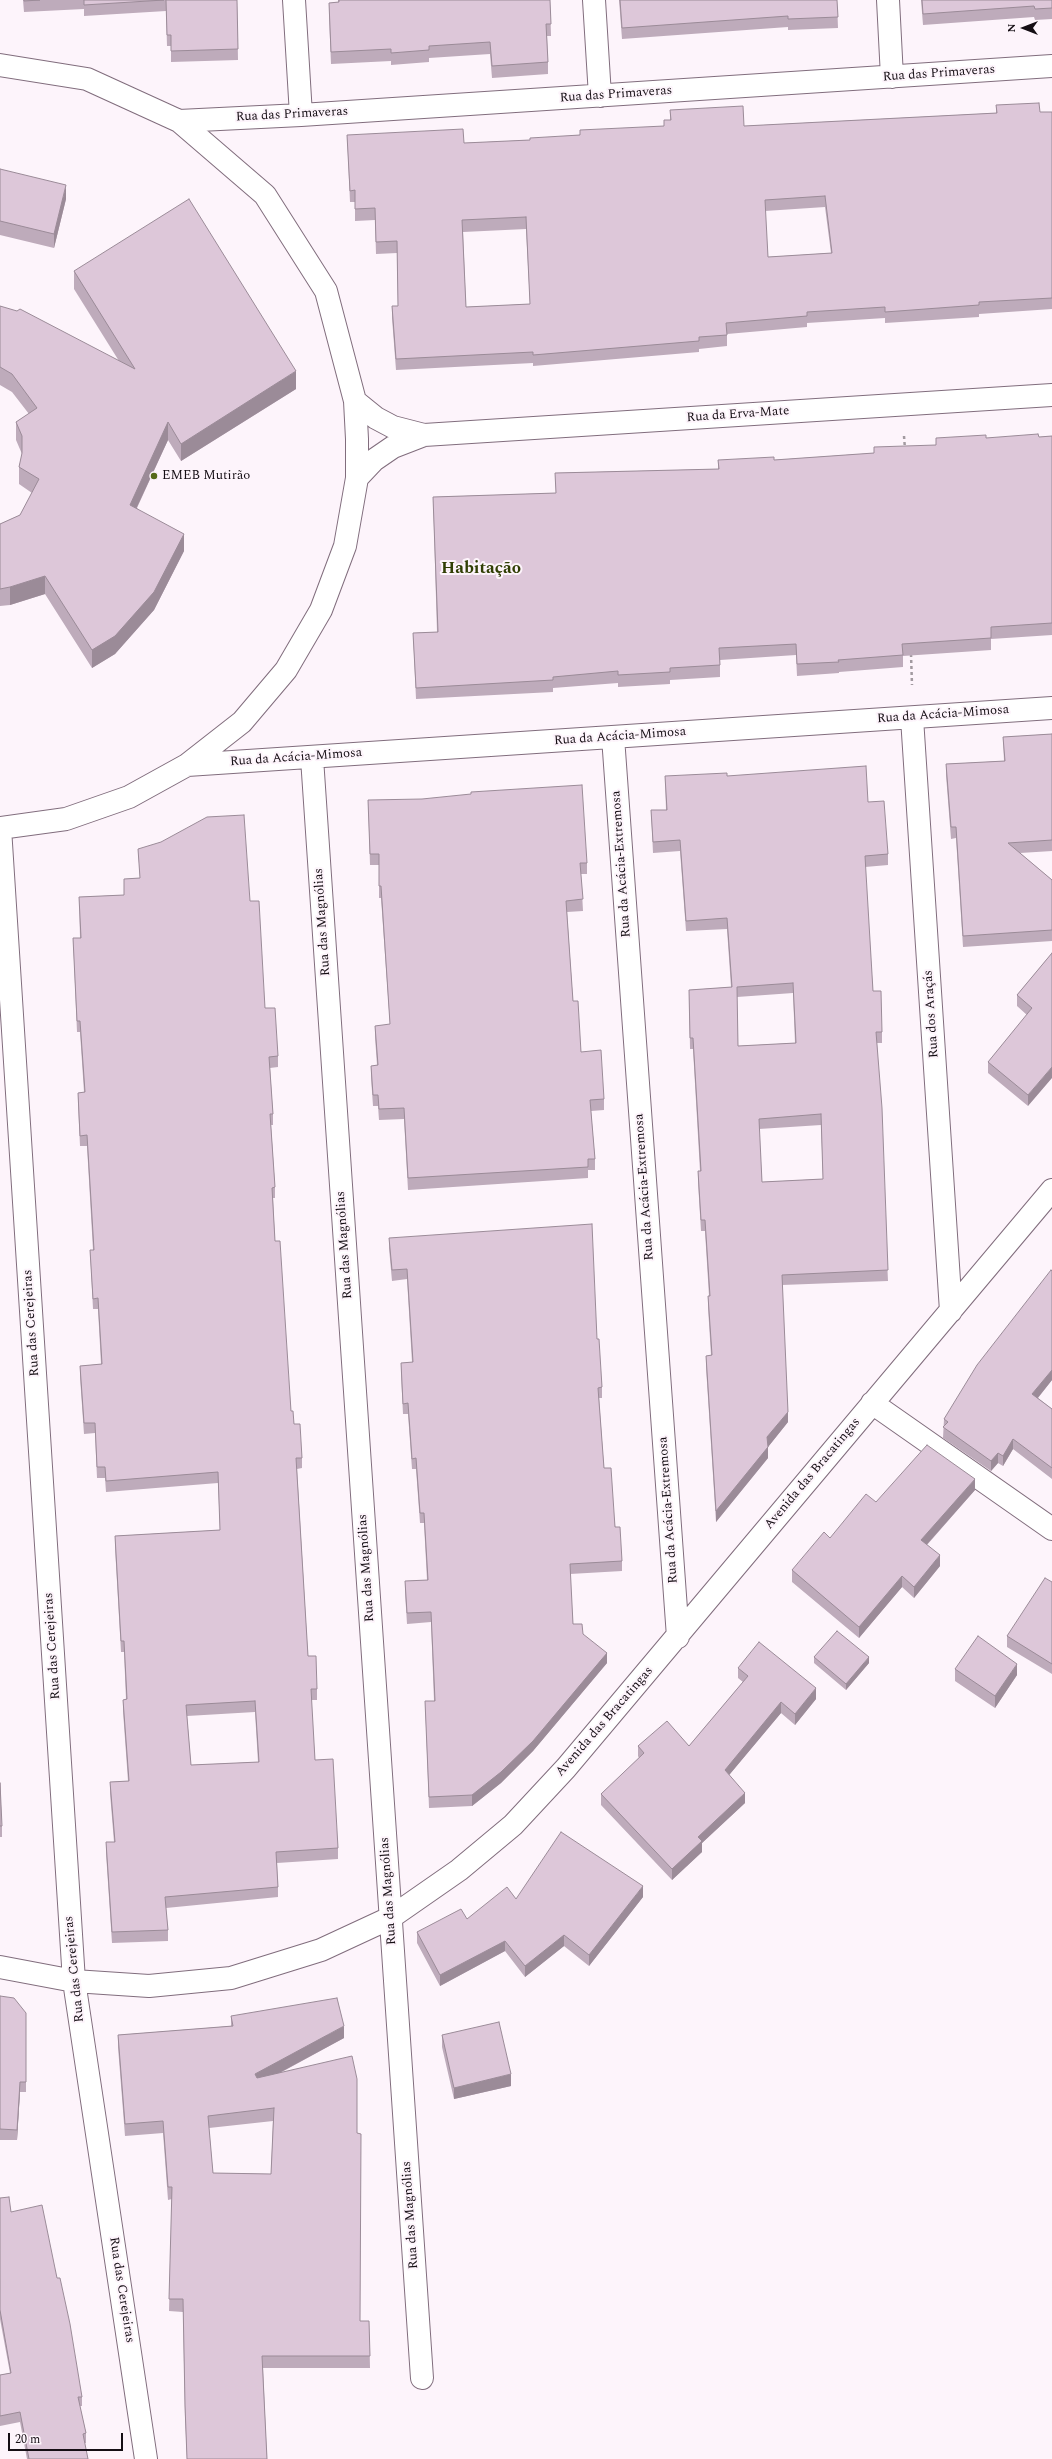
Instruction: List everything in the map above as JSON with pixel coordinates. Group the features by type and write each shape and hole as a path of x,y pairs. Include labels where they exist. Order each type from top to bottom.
{"street":[{"path":"294,0 301,116"},
{"path":"594,0 600,96"},
{"path":"888,0 892,77"},
{"path":"0,65 88,79 179,121 265,195 326,292 355,401 357,478 345,546 321,610 290,663 242,722 187,765 130,797 66,819 0,828"},
{"name":"Rua das Primaveras","path":"179,121 301,116 1052,66"},
{"name":"Rua da Erva-Mate","path":"357,478 374,460 393,447 424,435 1052,395"},
{"name":"Rua da Erva-Mate","path":"355,401 376,418 393,427 424,435"},
{"name":"Rua da Acácia-Mimosa","path":"187,765 312,758 1052,708"},
{"name":"Rua dos Araçás","path":"912,718 951,1311"},
{"name":"Rua da Acácia-Extremosa","path":"613,737 678,1636"},
{"name":"Rua das Magnólias","path":"312,758 422,2378"},
{"name":"Rua das Cerejeiras","path":"0,828 74,1981 146,2459"},
{"name":"Avenida das Bracatingas","path":"0,1968 74,1981 149,1986 231,1978 321,1950 390,1918 459,1870 513,1825 566,1768 1052,1190"},
{"path":"872,1403 1052,1529"}],"path":[{"path":"904,405 905,452"},
{"path":"910,647 912,718"}],"building":[{"path":"84,0 164,0 84,5"},
{"path":"166,0 237,0 238,49 171,51 171,35 167,35"},
{"path":"339,0 550,0 551,24 546,24 548,62 492,66 490,42 429,46 429,50 391,53 391,49 331,52 329,3 339,2"},
{"path":"620,0 837,0 838,17 788,19 788,16 622,28"},
{"path":"922,0 1052,0 1052,8 1035,9 1034,6 923,14"},
{"path":"1039,103 1040,112 1052,112 1052,298 979,302 979,305 885,312 885,307 807,312 807,316 726,323 727,335 699,337 699,341 533,355 533,352 396,359 392,306 398,306 397,241 376,242 375,208 355,209 355,190 350,191 347,135 463,129 464,143 530,140 530,138 580,135 580,130 664,126 664,120 671,120 670,110 743,106 744,126 997,113 996,105","holes":["825,196 832,253 768,257 765,200","526,217 530,304 466,307 462,220"]},
{"path":"0,169 66,185 54,234 0,221"},
{"path":"189,199 296,371 181,444 168,422 130,505 184,534 154,592 115,636 92,650 45,576 0,589 0,524 20,515 39,479 19,467 22,453 22,436 16,422 37,408 12,374 0,367 0,306 17,311 20,309 135,369 74,271"},
{"path":"1038,434 1039,437 1052,436 1052,623 991,627 991,638 902,644 903,655 838,660 839,662 797,664 796,644 719,648 720,665 670,668 670,672 618,675 618,671 553,677 553,680 416,688 413,633 438,632 433,497 556,493 555,473 719,469 718,460 774,457 774,460 874,453 874,447 936,445 936,438 986,435 986,438"},
{"path":"1052,734 1052,840 1008,843 1052,880 1052,930 963,936 956,827 951,827 946,764 1005,761 1003,737"},
{"path":"866,766 868,802 884,801 888,854 865,856 873,991 881,991 882,1032 876,1032 882,1108 888,1270 782,1275 788,1412 767,1437 768,1447 716,1511 706,1356 712,1355 708,1296 710,1296 705,1220 701,1220 698,1171 701,1171 693,1038 690,1038 689,990 732,987 727,918 686,921 680,840 653,842 651,810 667,810 665,776 727,773 727,776","holes":["793,983 796,1043 738,1046 737,987","821,1114 823,1179 762,1182 759,1119"]},
{"path":"582,785 587,863 580,863 583,899 566,901 573,1001 578,1001 581,1052 601,1050 604,1099 590,1100 595,1159 588,1159 588,1167 408,1178 404,1108 379,1109 378,1095 373,1095 371,1066 378,1065 375,1026 390,1024 381,886 379,886 379,854 370,854 368,800 422,799 471,794 471,792"},
{"path":"244,815 250,901 259,901 265,1008 275,1008 278,1056 269,1057 273,1114 270,1114 275,1187 272,1188 275,1241 280,1241 291,1411 293,1411 294,1424 300,1424 302,1458 296,1458 308,1656 316,1656 317,1689 311,1689 315,1760 333,1759 338,1848 276,1852 278,1887 165,1897 168,1930 112,1932 106,1842 115,1842 110,1782 129,1781 123,1700 127,1699 124,1641 121,1641 115,1536 220,1530 218,1472 106,1481 105,1467 97,1467 95,1423 84,1423 80,1366 102,1364 98,1298 93,1299 90,1250 94,1250 87,1135 80,1136 78,1093 85,1092 80,1021 77,1021 73,938 81,938 79,897 124,895 124,879 140,878 138,849 161,842 207,817","holes":["255,1701 259,1762 191,1765 186,1705"]},
{"path":"1052,953 1052,1067 1028,1095 988,1062 1032,1008 1017,995"},
{"path":"592,1224 597,1339 599,1339 602,1387 598,1388 604,1468 611,1468 615,1527 620,1527 622,1561 570,1564 573,1624 582,1624 583,1634 607,1653 533,1741 501,1772 472,1795 429,1797 425,1701 435,1701 431,1612 407,1613 405,1581 428,1580 424,1513 420,1513 416,1458 412,1459 408,1403 403,1404 401,1363 413,1362 407,1269 392,1270 389,1238"},
{"path":"1051,1270 1052,1370 1032,1394 1052,1409 1052,1468 1013,1439 1003,1456 998,1453 991,1461 943,1427 948,1422 944,1419 977,1365"},
{"path":"927,1445 975,1479 921,1540 940,1555 914,1587 902,1576 859,1627 792,1570 824,1532 830,1538 866,1494 876,1502"},
{"path":"1045,1578 1052,1582 1052,1664 1007,1636"},
{"path":"837,1631 869,1657 846,1684 814,1657"},
{"path":"978,1636 1017,1664 995,1696 955,1669"},
{"path":"759,1642 816,1688 795,1714 781,1702 725,1770 745,1793 698,1837 702,1841 672,1869 601,1794 644,1753 638,1746 667,1721 689,1746 748,1676 738,1668"},
{"path":"0,1783 2,1826 0,1826"},
{"path":"561,1832 643,1886 589,1955 564,1935 525,1966 505,1941 440,1975 417,1932 461,1909 467,1919 507,1887 516,1899"},
{"path":"0,1996 14,1998 26,2013 26,2082 20,2082 17,2130 0,2129"},
{"path":"337,1998 344,2026 255,2074 257,2078 352,2056 357,2079 357,2133 361,2134 360,2321 369,2321 370,2356 262,2356 267,2459 187,2459 183,2299 169,2299 172,2187 168,2187 163,2121 125,2124 118,2035 233,2026 231,2016","holes":["274,2108 271,2174 213,2173 208,2116"]},
{"path":"499,2022 511,2074 454,2088 442,2035"},
{"path":"9,2197 11,2212 42,2205 57,2278 60,2278 70,2324 82,2397 78,2397 86,2433 83,2434 88,2459 29,2459 20,2412 0,2416 0,2375 11,2373 0,2310 0,2198"}],"place":[{"name":"EMEB Mutirão","path":"154,476"}],"district":[{"name":"Habitação","path":"481,570"}]}
